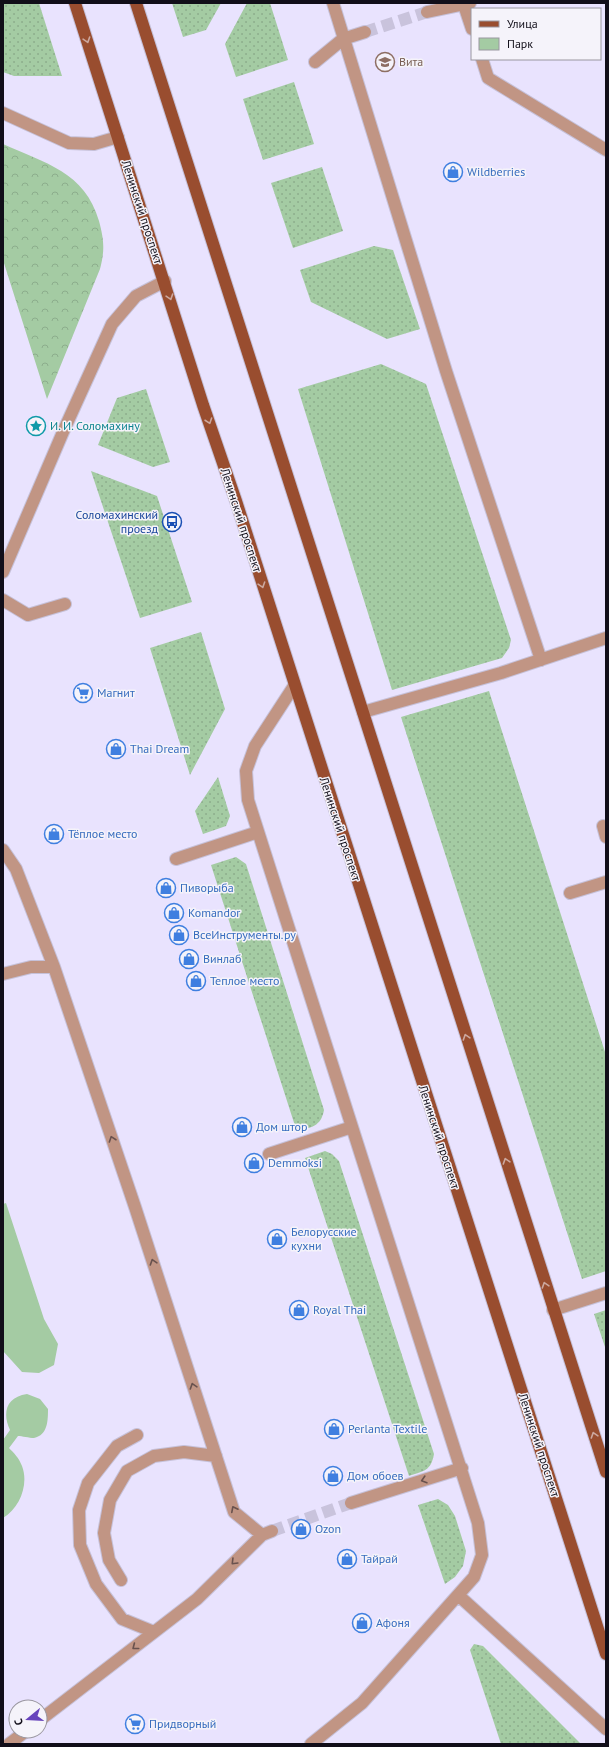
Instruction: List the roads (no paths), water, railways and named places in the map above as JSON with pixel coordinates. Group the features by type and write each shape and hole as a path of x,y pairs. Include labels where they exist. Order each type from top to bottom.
{"main road":[{"name":"Ленинский проспект","path":"75,3 606,1654"},
{"path":"136,3 606,1472"}],"street":[{"path":"333,3 446,371 541,660"},
{"path":"427,12 467,4 471,24"},
{"path":"315,62 343,39 365,32"},
{"path":"482,60 488,78 606,150"},
{"path":"3,113 69,143 94,144 118,137"},
{"path":"3,572 63,432 112,324 136,296 165,282"},
{"path":"3,600 28,615 65,604"},
{"path":"363,712 541,660 606,638"},
{"path":"294,686 255,746 246,771 248,800 462,1468 478,1523 482,1555 474,1577 362,1703 311,1744"},
{"path":"176,859 258,832"},
{"path":"3,850 16,869 54,967 135,1207 234,1512 267,1533 197,1599 48,1714"},
{"path":"570,893 606,882"},
{"path":"3,974 31,967 54,967"},
{"path":"269,1154 352,1127"},
{"path":"553,1310 606,1293"},
{"path":"137,1435 117,1446 88,1483 79,1510 80,1545 96,1584 122,1619 154,1632"},
{"path":"122,1580 109,1560 104,1533 110,1500 127,1471 154,1456 184,1452 216,1456"},
{"path":"351,1503 462,1468"},
{"path":"458,1595 606,1729"}],"tunnel":[{"path":"365,32 427,12"},
{"path":"272,1531 351,1503"}],"place":[{"name":"Вита","path":"385,62"},
{"name":"Wildberries","path":"453,172"},
{"name":"И. И. Соломахину","path":"36,426"},
{"name":"Соломахинский проезд","path":"172,522"},
{"name":"Магнит","path":"83,693"},
{"name":"Thai Dream","path":"116,749"},
{"name":"Тёплое место","path":"54,834"},
{"name":"Пиворыба","path":"166,888"},
{"name":"Komandor","path":"174,913"},
{"name":"ВсеИнструменты.ру","path":"179,935"},
{"name":"Винлаб","path":"189,959"},
{"name":"Теплое место","path":"196,981"},
{"name":"Дом штор","path":"242,1127"},
{"name":"Demmoksi","path":"254,1163"},
{"name":"Белорусские кухни","path":"277,1239"},
{"name":"Royal Thai","path":"299,1310"},
{"name":"Perlanta Textile","path":"334,1429"},
{"name":"Дом обоев","path":"333,1476"},
{"name":"Ozon","path":"301,1529"},
{"name":"Тайрай","path":"347,1559"},
{"name":"Афоня","path":"362,1623"},
{"name":"Придворный","path":"135,1724"}]}
